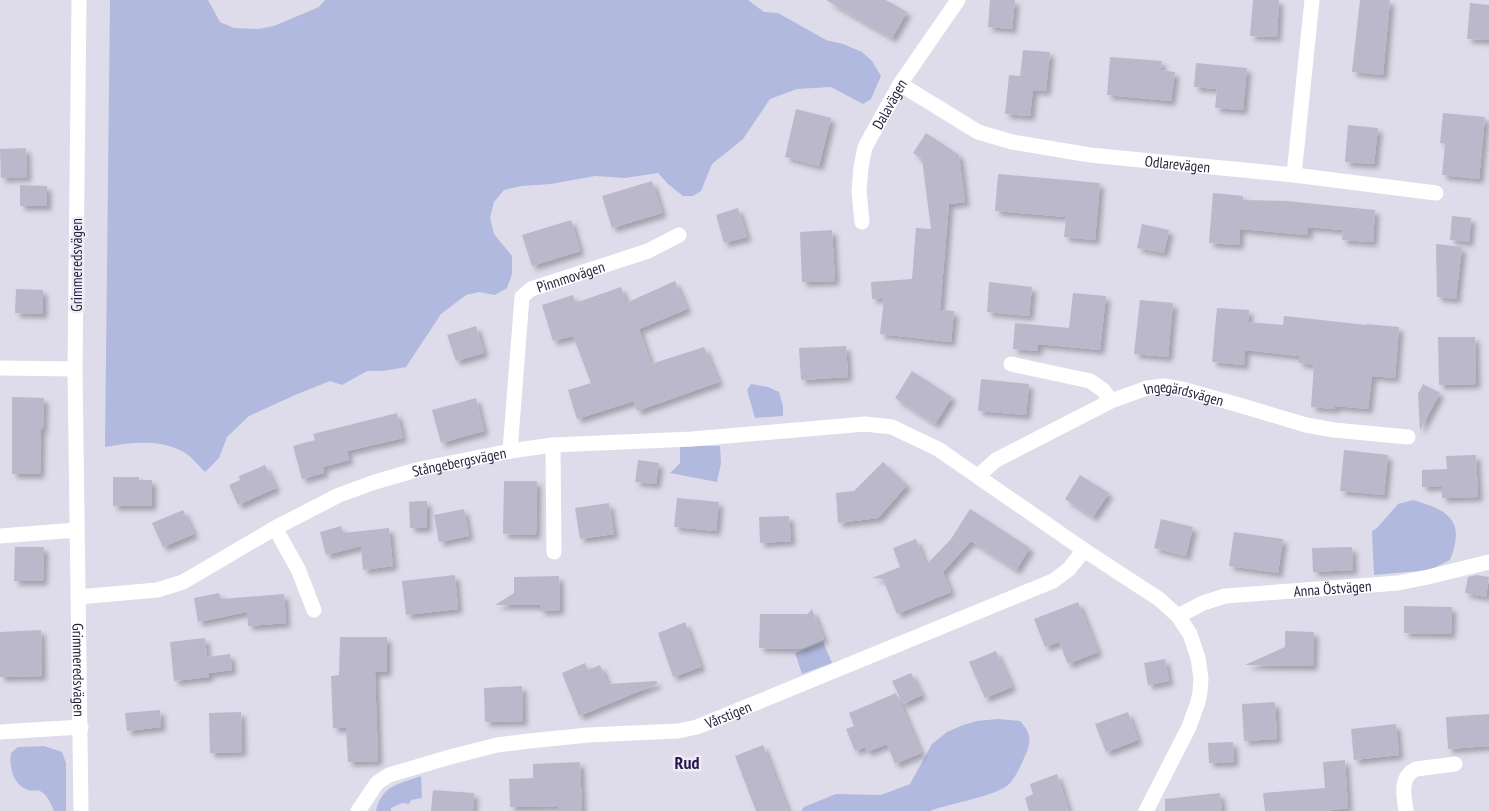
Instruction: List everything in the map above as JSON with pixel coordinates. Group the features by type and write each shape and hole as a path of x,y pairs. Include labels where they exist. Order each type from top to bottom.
{"street":[{"name":"Grimmeredsvägen","path":"79,0 75,369 81,811"},
{"name":"Dalavägen","path":"862,222 859,191 864,147 900,84 958,0"},
{"path":"1294,175 1312,0"},
{"name":"Odlarevägen","path":"900,84 978,132 1012,142 1090,154 1294,175 1436,193"},
{"name":"Pinnmovägen","path":"510,451 522,297 531,289 648,251 679,236"},
{"path":"1011,364 1090,381 1103,390 1111,401"},
{"path":"0,368 75,369"},
{"name":"Ingegärdsvägen","path":"978,476 996,460 1111,401 1148,388 1164,386 1182,389 1306,425 1334,430 1408,437"},
{"name":"Stångebergsvägen","path":"78,597 157,590 183,582 275,528 339,495 375,482 420,469 510,451 553,445 692,439 865,424 892,427 917,438 938,449 978,476"},
{"path":"553,445 554,552"},
{"path":"978,476 1084,550 1159,599 1178,616 1190,634 1201,678 1198,702 1189,727 1146,811"},
{"path":"275,528 298,569 314,610"},
{"path":"0,536 76,530"},
{"name":"Vårstigen","path":"358,811 370,791 377,783 389,775 497,745 588,735 678,731 697,726 1053,580 1069,570 1084,550"},
{"name":"Anna Östvägen","path":"1178,616 1203,603 1224,596 1398,583 1489,562"},
{"path":"0,732 81,726"},
{"path":"1406,811 1404,784 1406,777 1411,771 1455,764"}],"shaded area":[{"path":"110,0 208,0 220,22 234,28 258,29 274,26 319,7 325,0 748,0 764,12 778,13 826,40 843,44 862,52 872,61 881,76 871,99 863,104 831,87 797,89 770,99 743,139 712,164 701,191 693,196 683,196 658,173 625,178 595,176 504,190 494,202 490,218 494,234 512,256 512,274 507,288 495,295 479,292 466,295 441,314 406,367 383,371 367,371 342,385 330,381 249,416 227,437 219,458 205,472 188,455 166,445 145,443 105,447"},
{"path":"751,384 768,387 779,392 783,406 783,416 755,418 747,390"},
{"path":"720,446 721,463 717,482 670,473 680,463 680,447"},
{"path":"1413,500 1436,508 1451,519 1455,526 1456,535 1450,560 1430,570 1374,575 1372,531 1377,528 1398,504"},
{"path":"823,642 832,663 802,674 795,653"},
{"path":"998,719 1020,721 1029,737 1027,751 1015,777 1004,788 984,796 930,811 801,811 804,807 836,794 881,795 910,784 932,744 947,732 977,721"},
{"path":"44,746 62,752 66,763 66,811 54,811 43,793 23,788 13,775 11,753 18,747"},
{"path":"421,776 422,798 411,800 409,804 402,803 391,808 391,811 376,811 382,796 392,787"}],"building":[{"path":"826,0 886,0 907,12 892,38"},
{"path":"990,0 1015,0 1012,29 988,27"},
{"path":"1253,0 1279,0 1277,37 1250,36"},
{"path":"1360,0 1390,0 1383,75 1352,72"},
{"path":"1470,3 1489,5 1489,40 1467,39"},
{"path":"1023,50 1050,52 1046,91 1033,90 1030,116 1005,114 1009,75 1020,76"},
{"path":"1110,57 1162,61 1161,70 1175,72 1171,101 1107,95"},
{"path":"1196,63 1247,68 1243,110 1215,108 1217,89 1194,87"},
{"path":"796,109 831,118 819,166 785,157"},
{"path":"1443,113 1485,117 1479,179 1442,175 1445,144 1440,143"},
{"path":"1348,125 1378,128 1374,164 1345,162"},
{"path":"926,133 959,155 965,202 949,204 940,310 954,311 951,342 880,334 884,298 872,299 871,282 912,279 916,228 931,229 922,159 913,153"},
{"path":"26,148 27,177 1,178 0,149"},
{"path":"998,174 1100,183 1095,240 1064,237 1066,217 995,211"},
{"path":"652,181 662,213 612,228 602,196"},
{"path":"20,185 47,186 47,206 20,206"},
{"path":"1213,193 1243,196 1243,200 1287,201 1375,210 1373,242 1342,240 1343,230 1308,227 1308,235 1240,229 1239,245 1209,243"},
{"path":"738,208 747,237 724,243 716,215"},
{"path":"1452,216 1471,218 1469,242 1450,240"},
{"path":"571,220 580,251 532,266 522,235"},
{"path":"1142,224 1169,230 1164,253 1137,248"},
{"path":"832,230 835,281 802,282 800,232"},
{"path":"1436,244 1462,247 1456,299 1437,297"},
{"path":"675,281 687,309 639,329 651,364 704,347 719,382 637,411 634,401 577,419 568,390 591,383 573,336 553,341 542,305 573,295 575,303 621,287 626,303"},
{"path":"989,282 1032,287 1029,316 987,312"},
{"path":"16,289 43,290 43,314 15,313"},
{"path":"1073,293 1106,296 1100,350 1038,344 1038,351 1013,349 1015,323 1069,328"},
{"path":"1140,300 1173,303 1168,357 1134,354"},
{"path":"1217,308 1249,310 1248,322 1283,325 1284,316 1399,327 1395,378 1372,376 1368,409 1335,406 1335,409 1311,407 1314,365 1299,363 1299,356 1245,350 1244,365 1212,362"},
{"path":"476,326 484,353 456,361 447,335"},
{"path":"1438,337 1475,337 1476,384 1439,385"},
{"path":"846,346 848,377 801,380 799,348"},
{"path":"912,371 952,397 935,424 895,398"},
{"path":"981,379 1029,384 1026,415 978,411"},
{"path":"1423,384 1440,393 1420,430 1418,394"},
{"path":"12,397 44,398 40,474 12,474"},
{"path":"476,398 484,431 441,443 432,410"},
{"path":"397,413 403,438 347,451 349,460 323,467 324,473 302,479 293,446 315,440 313,434"},
{"path":"1344,450 1388,455 1384,495 1340,491"},
{"path":"1476,455 1478,497 1442,498 1442,486 1422,487 1422,470 1447,469 1446,456"},
{"path":"638,460 659,463 656,484 635,482"},
{"path":"883,462 907,485 878,518 838,523 836,493 854,491"},
{"path":"265,465 276,488 238,505 229,485 240,480 239,476"},
{"path":"1080,475 1109,493 1093,517 1065,499"},
{"path":"113,477 139,477 139,480 152,480 152,506 113,506"},
{"path":"504,481 537,481 536,535 503,534"},
{"path":"677,498 719,502 716,531 674,527"},
{"path":"427,501 427,528 410,528 409,502"},
{"path":"609,503 614,534 580,539 575,508"},
{"path":"464,509 469,536 439,542 434,515"},
{"path":"970,509 1030,548 1016,570 971,541 943,572 951,592 897,614 883,579 872,578 900,567 893,548 916,539 926,565 951,539"},
{"path":"183,510 194,534 163,547 152,523"},
{"path":"789,516 791,541 760,543 759,517"},
{"path":"1161,519 1193,527 1186,556 1154,548"},
{"path":"341,526 343,533 389,528 393,566 363,570 361,546 326,555 320,532"},
{"path":"1234,532 1283,539 1278,573 1229,566"},
{"path":"15,547 44,547 43,581 14,581"},
{"path":"1352,547 1353,570 1313,572 1312,548"},
{"path":"455,575 458,609 406,615 402,581"},
{"path":"1476,575 1489,577 1486,597 1465,593 1468,577"},
{"path":"559,576 560,610 540,611 540,605 495,605 514,593 514,577"},
{"path":"219,593 221,599 284,594 286,623 248,626 247,612 198,622 194,598"},
{"path":"1078,602 1098,652 1068,664 1059,642 1045,647 1034,619"},
{"path":"1404,606 1452,607 1451,634 1404,633"},
{"path":"812,609 824,639 800,649 759,648 760,614 807,614 806,616"},
{"path":"685,622 701,667 673,677 658,633"},
{"path":"41,630 42,676 0,677 0,632"},
{"path":"1285,631 1314,632 1313,666 1245,665 1285,647"},
{"path":"340,637 387,637 387,672 375,672 378,761 348,762 346,728 333,728 331,676 339,675"},
{"path":"205,638 207,657 230,654 232,670 209,673 209,677 174,681 170,642"},
{"path":"996,651 1012,687 985,698 969,662"},
{"path":"1165,659 1169,681 1148,685 1144,663"},
{"path":"585,663 588,670 600,665 608,684 657,681 657,684 579,716 562,673"},
{"path":"911,673 922,695 903,704 892,681"},
{"path":"522,686 523,721 485,722 484,688"},
{"path":"896,693 921,753 895,764 887,744 867,752 865,747 855,751 846,729 854,726 849,713"},
{"path":"1275,702 1277,739 1244,741 1242,704"},
{"path":"160,710 161,727 127,731 125,713"},
{"path":"241,712 242,752 210,753 209,713"},
{"path":"1128,712 1138,740 1106,752 1095,724"},
{"path":"1489,714 1489,746 1448,749 1446,717"},
{"path":"1396,724 1399,755 1354,760 1351,729"},
{"path":"1233,742 1234,762 1209,763 1208,743"},
{"path":"763,745 788,811 756,811 735,756"},
{"path":"1345,760 1348,808 1323,811 1265,811 1263,793 1325,788 1323,762"},
{"path":"580,762 582,811 558,811 558,806 510,807 509,779 533,778 533,764"},
{"path":"1057,774 1069,811 1029,811 1025,798 1033,794 1030,784"},
{"path":"433,790 474,793 473,811 431,811"},
{"path":"1220,793 1222,811 1165,811 1165,799"}],"district":[{"name":"Rud","path":"687,762"}]}
